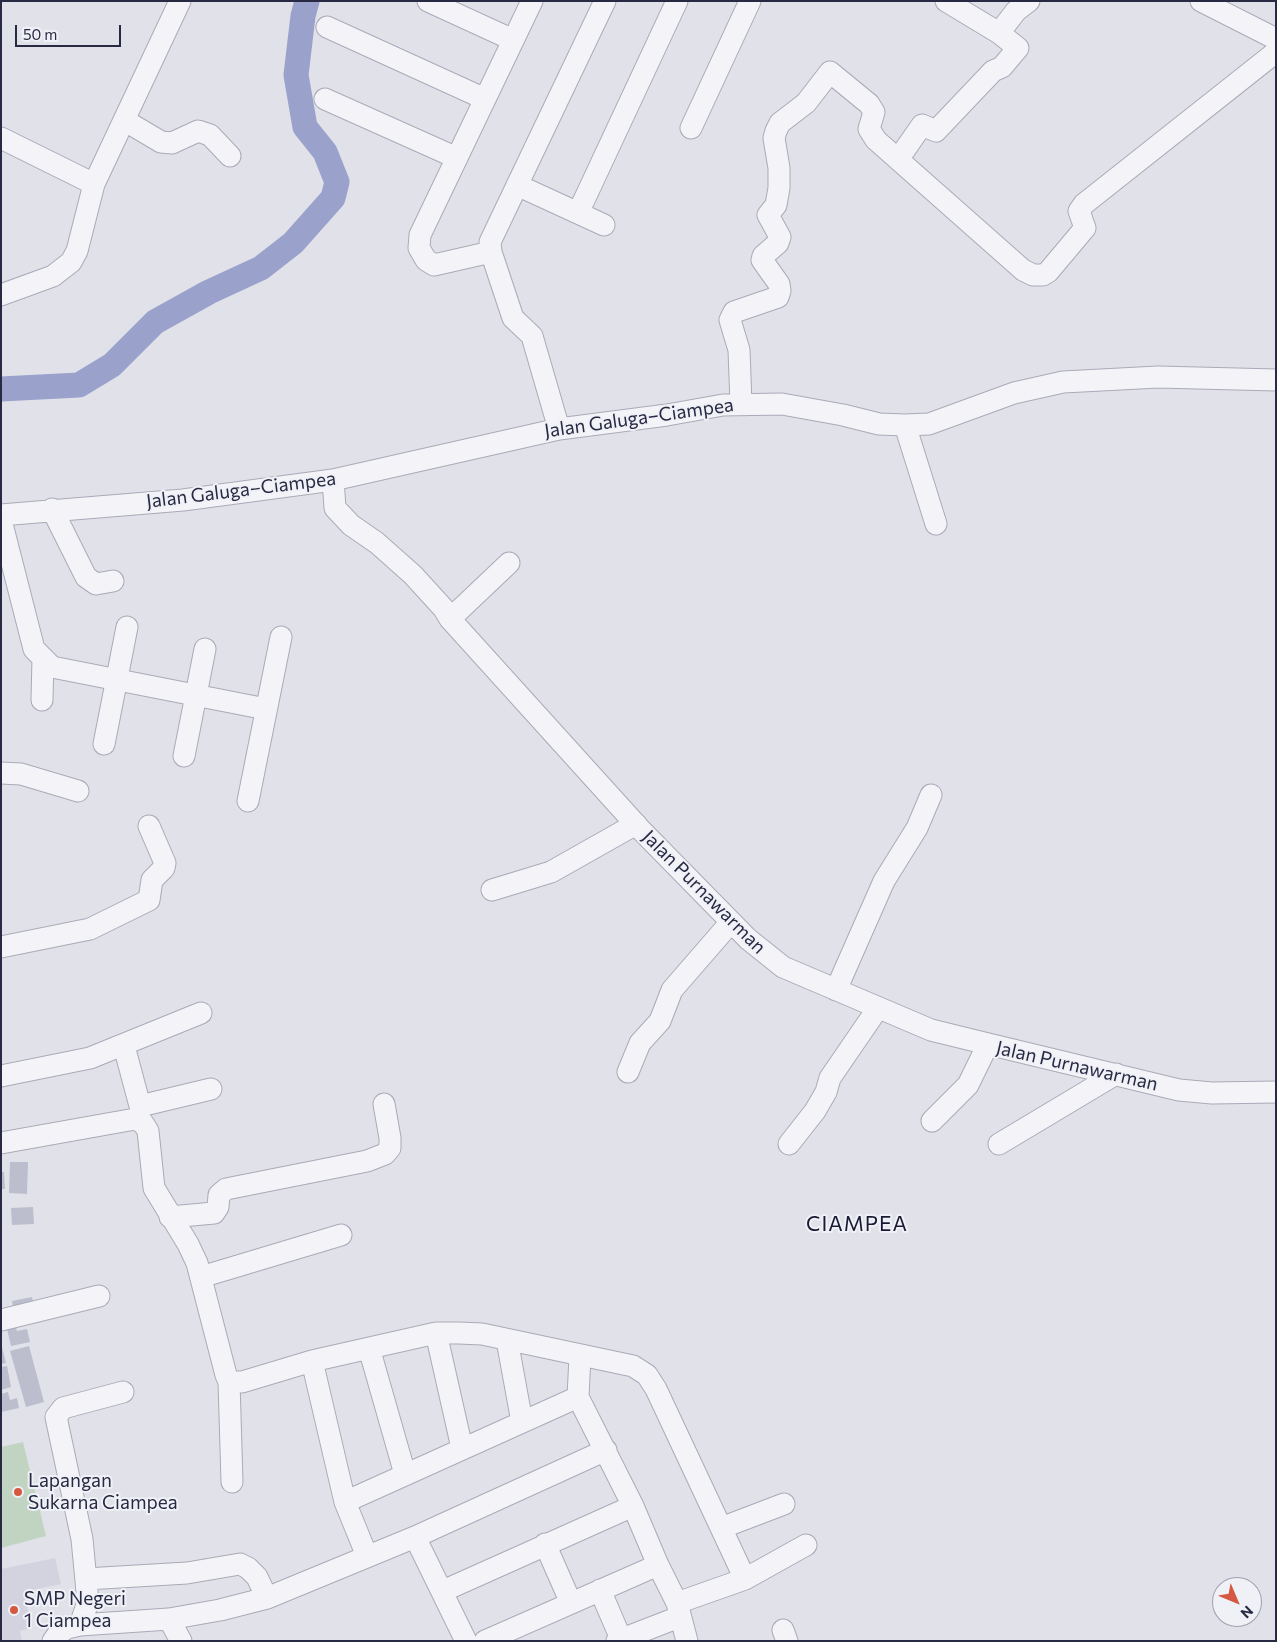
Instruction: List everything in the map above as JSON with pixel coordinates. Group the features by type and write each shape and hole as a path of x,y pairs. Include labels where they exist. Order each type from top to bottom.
{"street":[{"path":"1,295 53,276 71,262 77,251 94,184 180,1"},
{"path":"428,1 513,40"},
{"path":"491,252 434,265 426,260 419,248 420,235 532,1"},
{"path":"559,428 532,336 513,318 491,252 490,242 605,1"},
{"path":"578,213 677,1"},
{"path":"691,128 750,1"},
{"path":"899,158 922,125 936,131 993,71 1002,67 1018,48 999,33 946,1"},
{"path":"999,33 1016,11 1029,1"},
{"path":"1201,1 1276,39"},
{"path":"327,27 485,99"},
{"path":"742,404 739,350 730,320 734,312 778,297 780,291 775,276 762,260 763,256 778,243 780,237 768,215 776,204 779,188 780,168 774,138 780,123 806,103 830,72 869,104 874,112 869,129 876,140 899,158 919,180 1023,270 1033,275 1042,275 1048,272 1085,228 1079,212 1084,204 1276,52"},
{"path":"325,99 457,158"},
{"path":"124,120 161,142 172,143 198,131 210,135 230,156"},
{"path":"1,138 94,184"},
{"path":"517,185 604,225"},
{"name":"Jalan Galuga–Ciampea","path":"1,515 183,500 333,480 559,428 742,404 782,404 843,415 879,424 929,424 1014,393 1063,382 1158,377 1276,380"},
{"path":"905,425 936,524"},
{"name":"Jalan Purnawarman","path":"333,480 335,508 351,525 387,551 413,575 444,609 450,619 636,824 731,922 765,954 783,967 931,1030 1179,1090 1276,1092"},
{"path":"52,510 86,577 96,584 113,581"},
{"path":"1,520 34,649 52,667 266,708"},
{"path":"450,619 509,563"},
{"path":"104,744 127,627"},
{"path":"248,801 281,638"},
{"path":"184,756 205,649"},
{"path":"42,700 43,658"},
{"path":"1,773 21,774 78,791"},
{"path":"836,990 884,881 917,828 931,795"},
{"path":"492,890 551,872 636,824"},
{"path":"1,947 90,929 149,900 152,880 164,868 165,863 149,826"},
{"path":"628,1072 640,1044 660,1021 672,990 731,922"},
{"path":"789,1144 815,1111 826,1092 830,1078 878,1008"},
{"path":"1,1076 90,1058 124,1046 201,1013"},
{"path":"932,1121 968,1085 988,1044"},
{"path":"124,1046 140,1106 211,1089"},
{"path":"999,1144 1116,1074"},
{"path":"170,1217 214,1212 218,1207 219,1195 226,1189 367,1160 385,1154 390,1148 384,1104"},
{"path":"1,1143 135,1119 143,1122 148,1131 154,1188 188,1244 201,1278 226,1375 230,1382 232,1482"},
{"path":"201,1278 340,1235"},
{"path":"1,1320 99,1296"},
{"path":"230,1382 242,1382 312,1361 436,1333 482,1334 634,1366 647,1375 656,1388 745,1580"},
{"path":"436,1333 462,1448"},
{"path":"507,1340 522,1422"},
{"path":"369,1348 405,1474"},
{"path":"580,1356 578,1397 633,1506 678,1610 687,1641"},
{"path":"312,1361 345,1502 367,1556"},
{"path":"80,1625 88,1602 82,1539 67,1476 56,1417 62,1408 124,1392"},
{"path":"345,1502 578,1397"},
{"path":"53,1641 58,1634 67,1628 80,1625 170,1619 220,1610 267,1598 415,1537 606,1450"},
{"path":"721,1528 784,1504"},
{"path":"443,1591 633,1506"},
{"path":"415,1537 466,1641"},
{"path":"545,1544 571,1603"},
{"path":"600,1590 619,1640 678,1610 745,1580 806,1545"},
{"path":"86,1579 187,1573 240,1564 258,1577 267,1598"},
{"path":"485,1641 658,1565"},
{"path":"170,1619 181,1641"}],"shaded area":[{"name":"SMP Negeri 1 Ciampea","path":"55,1558 61,1584 24,1592 31,1628 20,1631 22,1641 1,1641 1,1569"}],"green space":[{"name":"Lapangan Sukarna Ciampea","path":"23,1442 46,1536 1,1548 1,1447"}],"building":[{"path":"10,1162 28,1162 27,1194 9,1193"},
{"path":"1,1172 4,1172 5,1189 1,1189"},
{"path":"33,1207 34,1224 12,1225 11,1208"},
{"path":"32,1297 35,1311 14,1315 12,1301"},
{"path":"16,1327 17,1331 27,1329 30,1342 11,1346 7,1329"},
{"path":"1,1343 6,1363 1,1364"},
{"path":"29,1346 44,1402 26,1407 10,1351"},
{"path":"7,1366 11,1387 1,1390 1,1367"},
{"path":"8,1392 10,1400 17,1398 19,1408 1,1412 1,1394"}],"waterway":[{"path":"1,389 79,385 112,365 155,322 209,292 261,268 293,243 333,198 337,182 325,152 305,127 296,75 303,16 307,1"}],"place":[{"name":"Lapangan Sukarna Ciampea","path":"18,1492"},
{"name":"SMP Negeri 1 Ciampea","path":"14,1610"}],"district":[{"name":"CIAMPEA","path":"857,1224"}]}
